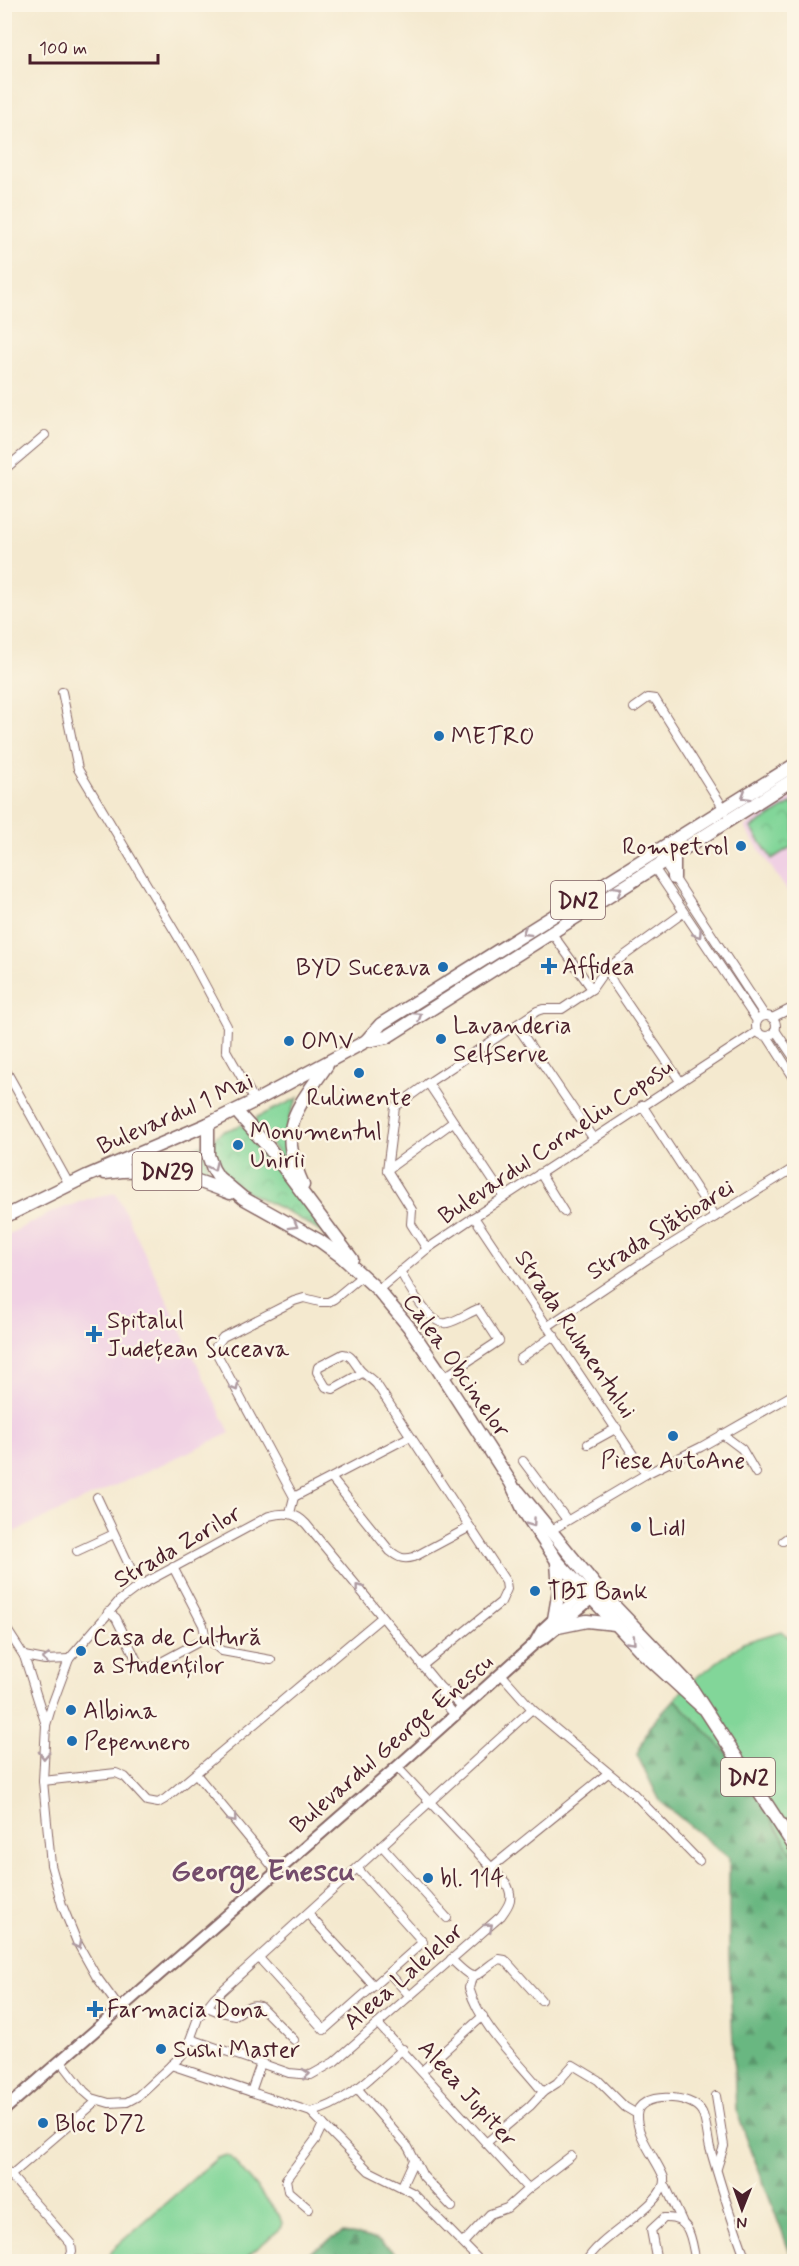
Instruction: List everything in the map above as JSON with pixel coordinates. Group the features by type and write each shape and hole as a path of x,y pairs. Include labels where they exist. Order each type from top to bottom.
{"main road":[{"name":"DN2","path":"366,1041 387,1037 551,932 659,859 724,809 795,765"},
{"name":"DN2","path":"311,1202 292,1154 291,1125 297,1109 330,1062 366,1041 381,1024 547,918 659,859 795,779"},
{"path":"659,859 674,878"},
{"name":"Bulevardul 1 Mai","path":"4,1216 69,1184 236,1111 330,1062"},
{"name":"Calea Obcinelor","path":"236,1111 269,1148 311,1202 363,1275"},
{"name":"Calea Obcinelor","path":"208,1124 208,1155 213,1169 224,1183 243,1198 320,1240 363,1275 409,1327 511,1483 525,1513 557,1561 592,1591"},
{"name":"DN29","path":"87,1176 125,1170 160,1170 196,1179 243,1198"},
{"name":"Calea Obcinelor","path":"511,1483 533,1506 592,1591"},
{"path":"557,1561 559,1590 556,1623 587,1621 615,1624"},
{"name":"DN2","path":"592,1591 615,1624 680,1689 702,1707"},
{"name":"DN2","path":"592,1591 688,1683 795,1846"},
{"name":"Bulevardul George Enescu","path":"4,2110 460,1712 534,1644 542,1630 556,1623 592,1591"}],"street":[{"path":"4,470 45,435"},
{"path":"62,692 78,769 190,957 227,1026 226,1050 255,1101"},
{"path":"634,708 648,698 655,699 724,809"},
{"path":"659,859 683,913 757,1021 758,1031 766,1036 795,1078"},
{"path":"674,878 795,1058"},
{"path":"427,1250 411,1224 412,1210 387,1170 395,1107 543,1009 562,1010 591,989 606,969 683,913"},
{"path":"551,932 591,989"},
{"path":"606,969 680,1081"},
{"path":"766,1036 772,1022 795,1007"},
{"path":"757,1021 772,1022"},
{"path":"517,1026 593,1138"},
{"name":"Bulevardul Corneliu Coposu","path":"378,1290 427,1250 474,1217 758,1031"},
{"path":"4,1067 69,1184"},
{"path":"428,1083 504,1197"},
{"path":"642,1106 716,1216"},
{"path":"387,1170 453,1122"},
{"name":"Strada Slătioarei","path":"548,1326 605,1286 793,1171"},
{"path":"540,1173 564,1212"},
{"name":"Strada Rulmentului","path":"474,1217 646,1474"},
{"path":"400,1271 412,1292 437,1322 446,1324 478,1309 499,1341 443,1378"},
{"path":"363,1275 334,1299 320,1302 310,1298 294,1301 223,1338 216,1346 218,1354 294,1497 290,1514 300,1518 306,1524 460,1712"},
{"path":"520,1359 554,1335"},
{"path":"362,1373 333,1389 326,1387 317,1375 318,1367 347,1353 362,1373 369,1376 506,1582 507,1589 501,1602 422,1666"},
{"path":"550,1531 646,1474 794,1395"},
{"path":"588,1444 617,1428"},
{"path":"722,1434 742,1449 756,1473"},
{"path":"294,1497 409,1437"},
{"path":"523,1461 567,1520"},
{"path":"332,1479 390,1551 399,1558 414,1557 470,1527"},
{"path":"98,1497 139,1586"},
{"name":"Strada Zorilor","path":"120,2009 96,1976 69,1926 51,1865 43,1781 46,1725 69,1659 108,1611 139,1586 173,1567 269,1516 290,1514"},
{"path":"783,1541 795,1533"},
{"path":"77,1551 114,1534"},
{"path":"173,1567 203,1626 206,1638 222,1652 271,1660"},
{"path":"108,1611 116,1618 142,1667 152,1667 206,1638"},
{"path":"43,1781 116,1773 125,1777 151,1803 165,1800 382,1617"},
{"path":"4,1625 24,1656 46,1725"},
{"path":"24,1656 45,1660 69,1659"},
{"path":"501,1674 532,1709 633,1793 699,1862"},
{"path":"61,2061 84,2091 97,2101 119,2103 132,2100 181,2056 191,2039 198,2018 207,2007 532,1709"},
{"name":"Aleea Lalelelor","path":"191,2039 296,2074 318,2073 334,2062 501,1916 510,1904 510,1890 398,1767"},
{"path":"492,1868 608,1773"},
{"path":"196,1774 277,1872"},
{"path":"382,1846 447,1918"},
{"path":"259,1958 324,2030 389,1973 423,1942 358,1869"},
{"path":"308,1914 374,1986"},
{"path":"451,1959 472,1977 479,1975 500,1959 505,1960 541,2000"},
{"path":"389,1973 410,1996"},
{"path":"472,1977 469,1988 483,2016 499,2040 543,2092"},
{"path":"207,2007 235,2015 253,2004 260,2006 294,2040"},
{"path":"422,2071 483,2016"},
{"name":"Aleea Jupiter","path":"378,2024 528,2189"},
{"path":"311,2112 331,2106 357,2088 403,2049"},
{"path":"251,2092 261,2063"},
{"path":"171,2065 311,2112 369,2171 413,2193 482,2262"},
{"path":"486,2143 543,2092 557,2083 573,2065 598,2080 630,2112 637,2114"},
{"path":"357,2088 401,2139 423,2176 452,2207"},
{"path":"716,2096 724,2146 717,2168"},
{"path":"696,2262 689,2230 682,2222 665,2185 661,2169 643,2138 637,2114 639,2108 647,2102 658,2099 678,2098 692,2101 701,2111 747,2262"},
{"path":"11,2175 97,2101"},
{"path":"309,2209 288,2191 286,2179 316,2139 323,2124"},
{"path":"464,2242 490,2214 507,2208 572,2156"},
{"path":"402,2186 414,2160"},
{"path":"4,2168 71,2244 72,2252 69,2262"},
{"path":"586,2262 591,2252 606,2238 659,2197 665,2185"},
{"path":"657,2262 651,2230 664,2218 674,2217 682,2222"}],"shaded area":[{"path":"794,796 794,901 744,827"},
{"name":"Spitalul Județean Suceava","path":"116,1193 230,1433 5,1536 5,1236 50,1213 90,1198"}],"green space":[{"path":"792,803 794,845 772,859 751,828"},
{"path":"298,1098 292,1109 287,1128 288,1146 296,1177 255,1123 257,1117"},
{"path":"241,1125 250,1131 334,1240 221,1175 212,1149 214,1138 222,1132"},
{"path":"201,1145 211,1179 187,1172 163,1171 162,1159"},
{"path":"781,1631 794,1642 794,1856 738,1765 675,1699 690,1682 743,1643"},
{"path":"675,1699 738,1765 794,1856 794,2261 736,2110 729,1956 729,1858 660,1801 637,1755 649,1727"},
{"path":"227,2155 279,2215 282,2223 280,2229 242,2261 111,2261 112,2250 217,2158"},
{"path":"342,2233 376,2240 404,2261 295,2261"}],"place":[{"name":"METRO","path":"439,736"},
{"name":"Rompetrol","path":"741,846"},
{"name":"Affidea","path":"549,966"},
{"name":"BYD Suceava","path":"443,967"},
{"name":"Lavanderia SelfServe","path":"441,1039"},
{"name":"OMV","path":"289,1041"},
{"name":"Rulimente","path":"359,1073"},
{"name":"Monumentul Unirii","path":"238,1145"},
{"name":"Spitalul Județean Suceava","path":"94,1334"},
{"name":"Piese AutoAne","path":"673,1436"},
{"name":"Lidl","path":"636,1527"},
{"name":"TBI Bank","path":"535,1591"},
{"name":"Casa de Cultură a Studenților","path":"81,1651"},
{"name":"Albina","path":"71,1710"},
{"name":"Pepennero","path":"72,1741"},
{"name":"bl. 114","path":"428,1878"},
{"name":"Farmacia Dona","path":"95,2009"},
{"name":"Sushi Master","path":"161,2049"},
{"name":"Bloc D72","path":"43,2123"}],"district":[{"name":"George Enescu","path":"263,1870"}]}
